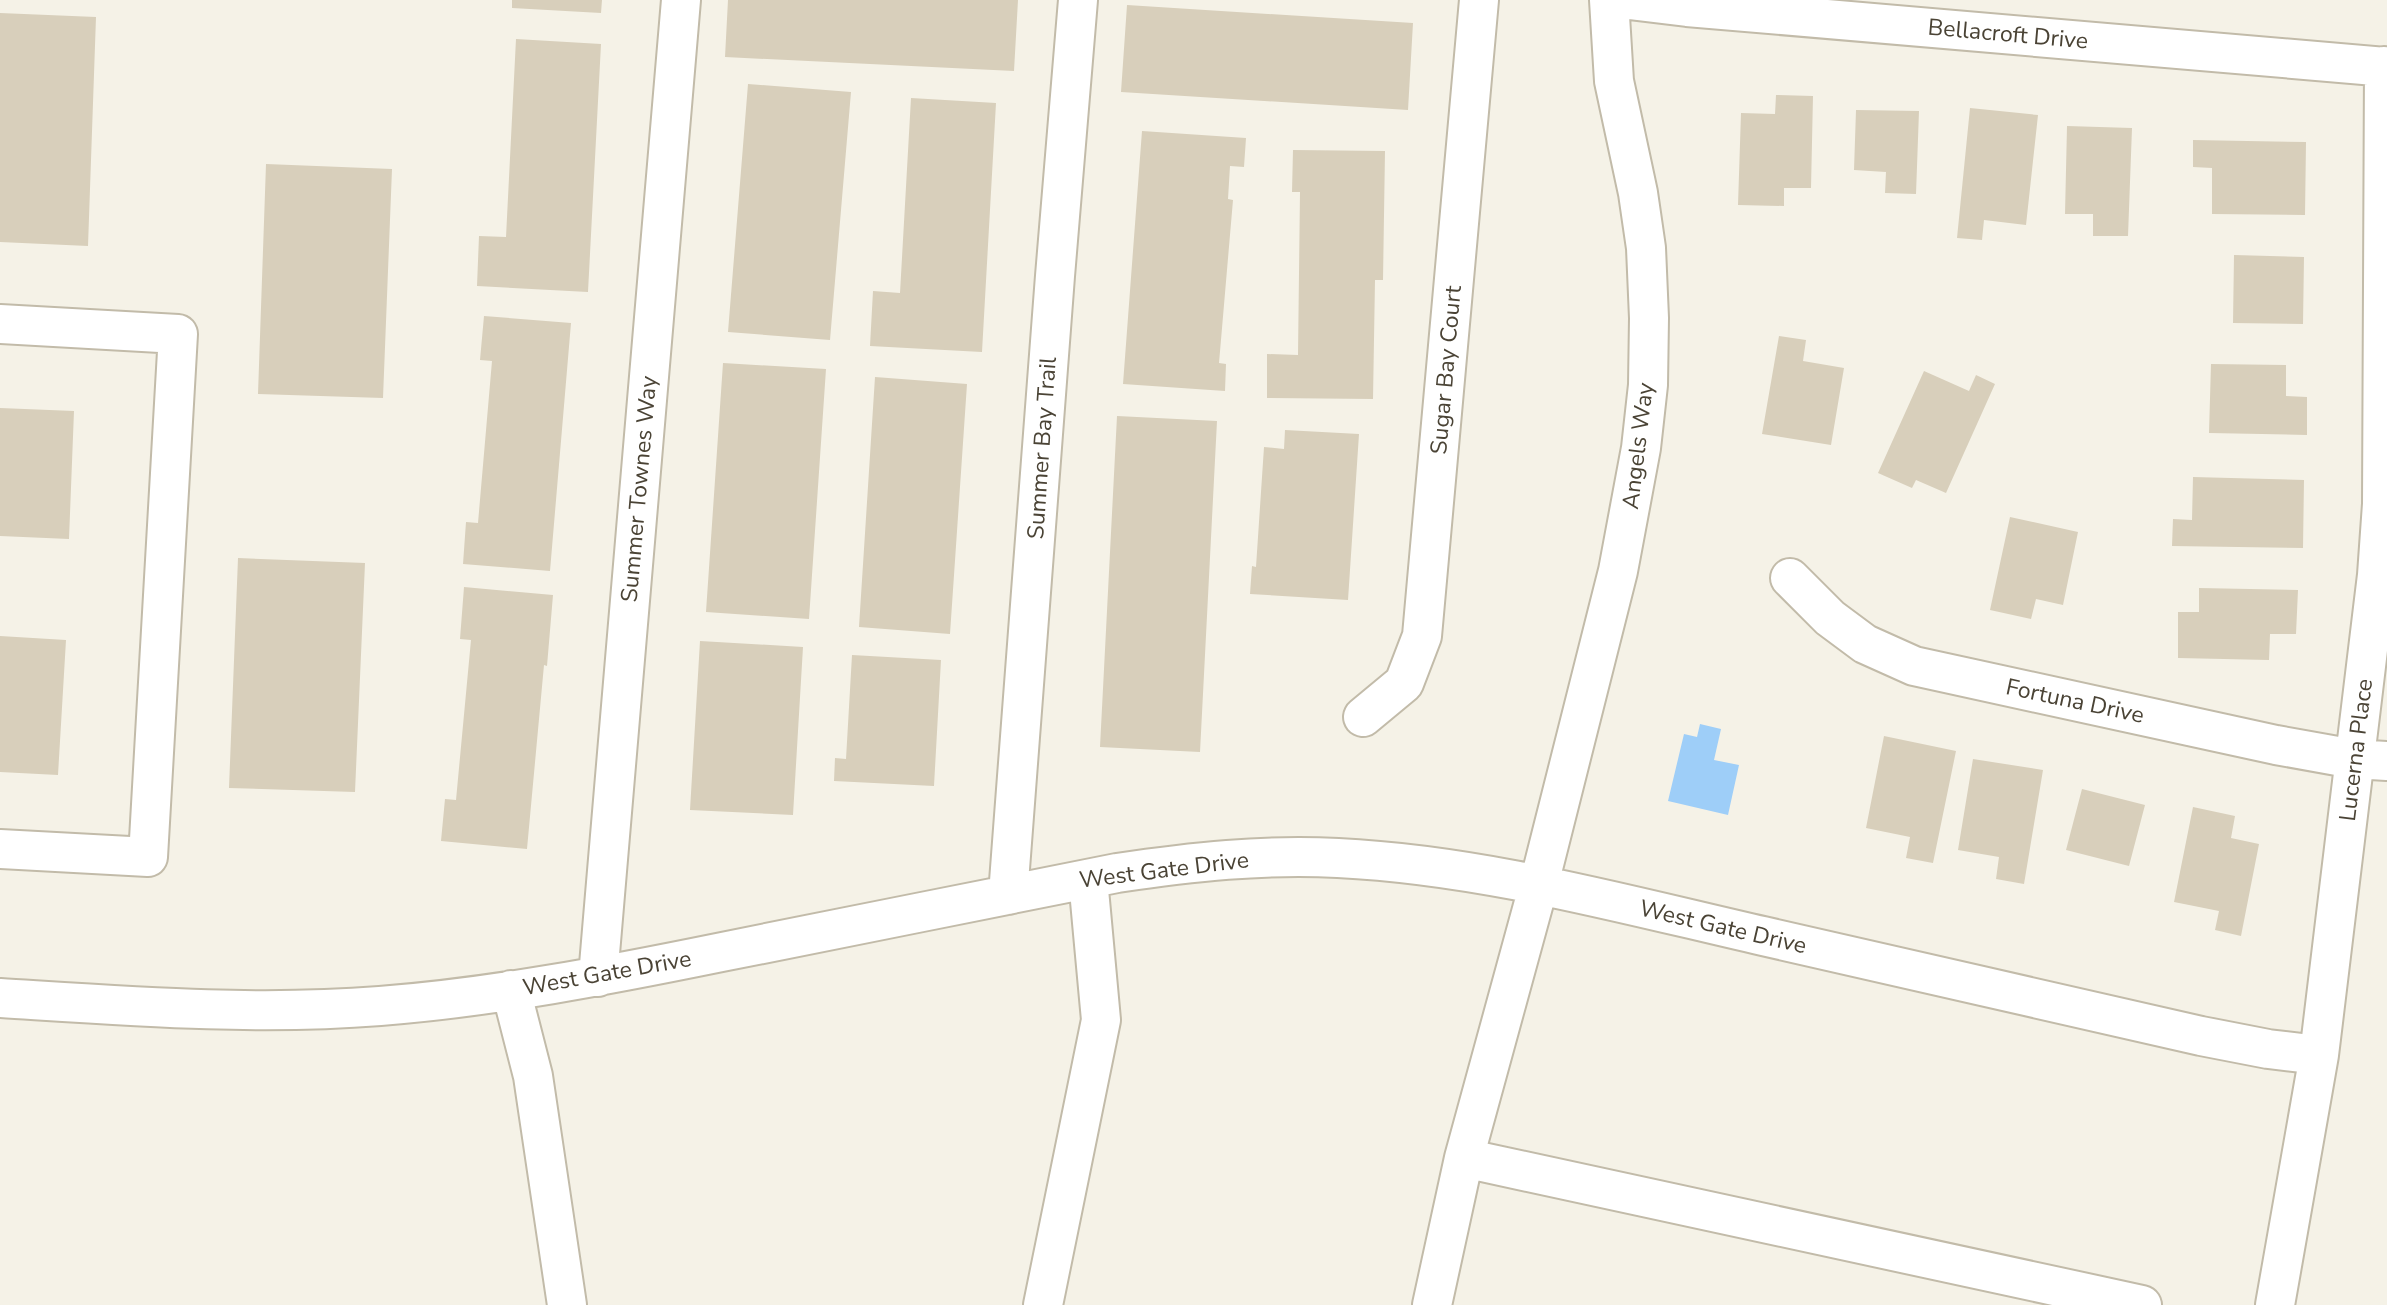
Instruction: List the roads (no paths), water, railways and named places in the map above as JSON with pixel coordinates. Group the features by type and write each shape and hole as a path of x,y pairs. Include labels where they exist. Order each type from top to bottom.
{"street":[{"name":"Summer Townes Way","path":"598,977 681,0"},
{"name":"Summer Bay Trail","path":"1008,895 1078,0"},
{"name":"Sugar Bay Court","path":"1363,717 1404,683 1422,636 1479,0"},
{"name":"Angels Way","path":"1432,1305 1464,1158 1539,884 1618,571 1641,448 1648,385 1646,248 1638,193 1614,81 1608,0"},
{"name":"Bellacroft Drive","path":"1629,0 2386,66"},
{"name":"Lucerna Place","path":"2275,1305 2371,760 2370,645 2382,504 2386,66"},
{"path":"0,324 178,334 148,857 0,849"},
{"name":"Fortuna Drive","path":"1790,578 1830,618 1865,644 1914,666 2276,745 2371,760"},
{"name":"West Gate Drive","path":"0,998 193,1010 281,1011 381,1006 598,977 1088,879 1197,862 1298,857 1402,863 1539,884 2201,1036 2268,1049 2319,1055"},
{"path":"1043,1305 1101,1020 1088,879"},
{"path":"511,990 533,1076 567,1305"},
{"path":"1464,1158 2142,1305"}],"water":[{"path":"1700,724 1721,729 1714,760 1739,765 1728,815 1668,801 1684,734 1697,737"}]}
